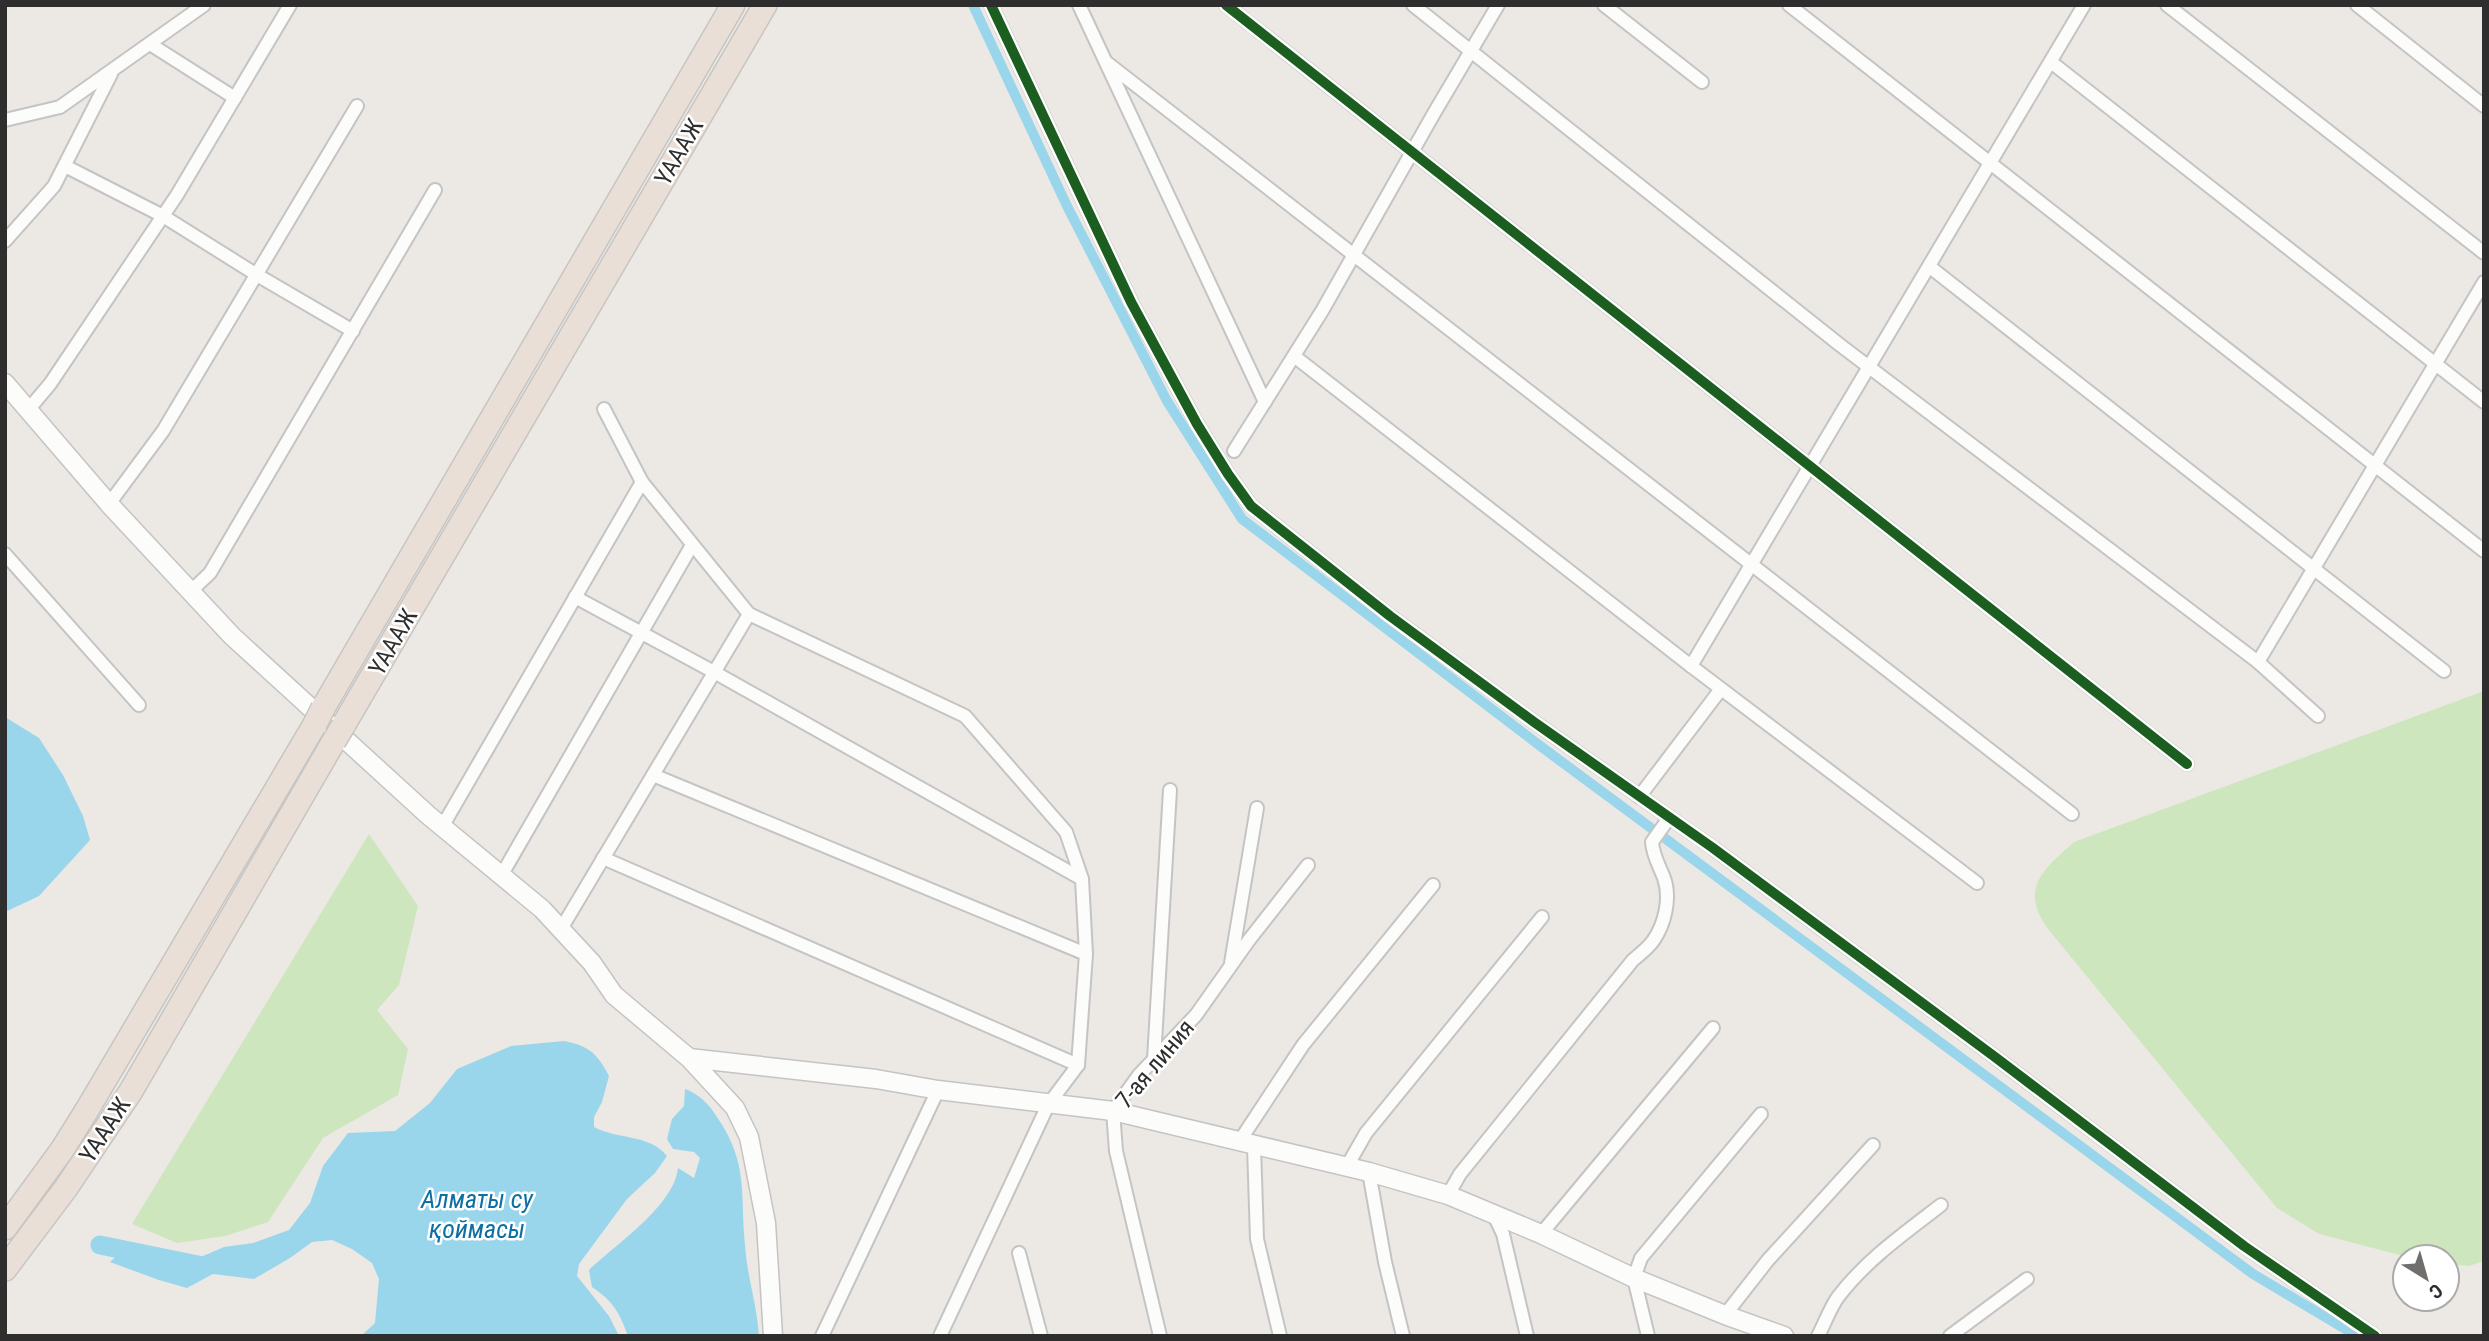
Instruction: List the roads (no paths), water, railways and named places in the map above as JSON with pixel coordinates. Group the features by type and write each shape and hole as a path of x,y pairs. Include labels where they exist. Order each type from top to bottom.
{"highway":[{"name":"ҮАААЖ","path":"5,1228 46,1173 130,1040 733,5"},
{"name":"ҮАААЖ","path":"5,1269 66,1188 131,1091 765,5"}],"street":[{"path":"5,120 60,107 204,5"},
{"path":"28,410 50,384 163,216 290,5"},
{"path":"990,5 1131,302 1197,424 1251,506 1390,616 1639,797 1666,822 1995,1057 2244,1246 2375,1336"},
{"path":"1079,5 1265,402"},
{"path":"1226,5 2187,764"},
{"path":"1413,5 1870,368 2259,662 2318,716"},
{"path":"1234,451 1294,356 1498,5"},
{"path":"1604,5 1702,82"},
{"path":"1789,5 2484,551"},
{"path":"1691,666 2084,5"},
{"path":"2167,5 2484,253"},
{"path":"2357,5 2484,106"},
{"path":"150,44 235,98"},
{"path":"1106,62 2072,814"},
{"path":"2051,62 2484,402"},
{"path":"5,241 54,186 112,70"},
{"path":"108,504 163,431 357,106"},
{"path":"65,166 163,216 353,331"},
{"path":"191,591 209,573 435,190"},
{"path":"1930,267 2444,671"},
{"path":"2259,662 2484,282"},
{"path":"1294,356 1691,666 1977,883"},
{"path":"5,383 108,504 242,645 442,827 561,929 592,963 614,995 689,1058 735,1108 748,1137 766,1223 773,1336"},
{"path":"604,409 642,482 748,614 965,716 1066,832 1082,879 1086,954 1078,1065 1048,1105 940,1336"},
{"path":"442,827 642,482"},
{"path":"501,876 692,545"},
{"path":"5,554 139,705"},
{"path":"575,597 1082,879"},
{"path":"561,929 748,614"},
{"path":"1639,797 1721,689"},
{"path":"653,775 1086,954"},
{"path":"1154,1059 1170,790"},
{"path":"1230,967 1257,808"},
{"path":"1448,1195 1460,1174 1633,960 1653,942 1668,900 1665,880 1653,855 1652,842 1666,822"},
{"path":"603,858 1078,1065"},
{"name":"7-ая линия","path":"1160,1336 1116,1151 1113,1111 1139,1075 1196,1015 1308,865"},
{"path":"1280,1336 1257,1239 1244,1130 1303,1045 1433,885"},
{"path":"1346,1168 1366,1133 1542,917"},
{"path":"1541,1234 1713,1028"},
{"path":"689,1058 876,1079 1048,1105 1113,1111 1369,1172 1448,1195 1541,1234 1634,1278 1777,1334"},
{"path":"822,1336 938,1090"},
{"path":"1648,1336 1634,1278 1641,1258 1761,1114"},
{"path":"1725,1315 1768,1260 1873,1145"},
{"path":"1369,1172 1385,1262 1403,1336"},
{"path":"1818,1336 1837,1298 1896,1240 1941,1205"},
{"path":"1493,1213 1503,1234 1527,1336"},
{"path":"1019,1253 1041,1336"},
{"path":"1950,1336 2027,1279"}],"water":[{"path":"5,717 39,738 63,775 83,816 90,840 39,896 5,912"},
{"name":"Алматы су қоймасы","path":"564,1041 580,1045 591,1052 609,1076 602,1102 594,1117 594,1127 652,1144 667,1156 655,1173 627,1199 579,1264 577,1276 609,1316 619,1336 361,1336 375,1323 379,1279 372,1263 352,1249 332,1240 312,1242 254,1279 213,1274 187,1288 110,1262 128,1245 147,1262 178,1267 224,1247 253,1243 289,1230 310,1203 323,1166 348,1133 395,1131 430,1103 457,1069 511,1046"},
{"path":"685,1089 711,1108 727,1134 739,1164 746,1257 759,1336 628,1336 615,1308 592,1287 589,1270 655,1210 674,1182 678,1168 694,1178 700,1158 694,1152 673,1149 667,1139 672,1119 684,1106"}],"waterway":[{"path":"973,5 1067,206 1167,401 1242,519 1543,748 2253,1274 2357,1336"},
{"path":"100,1245 203,1266 212,1263"}]}
